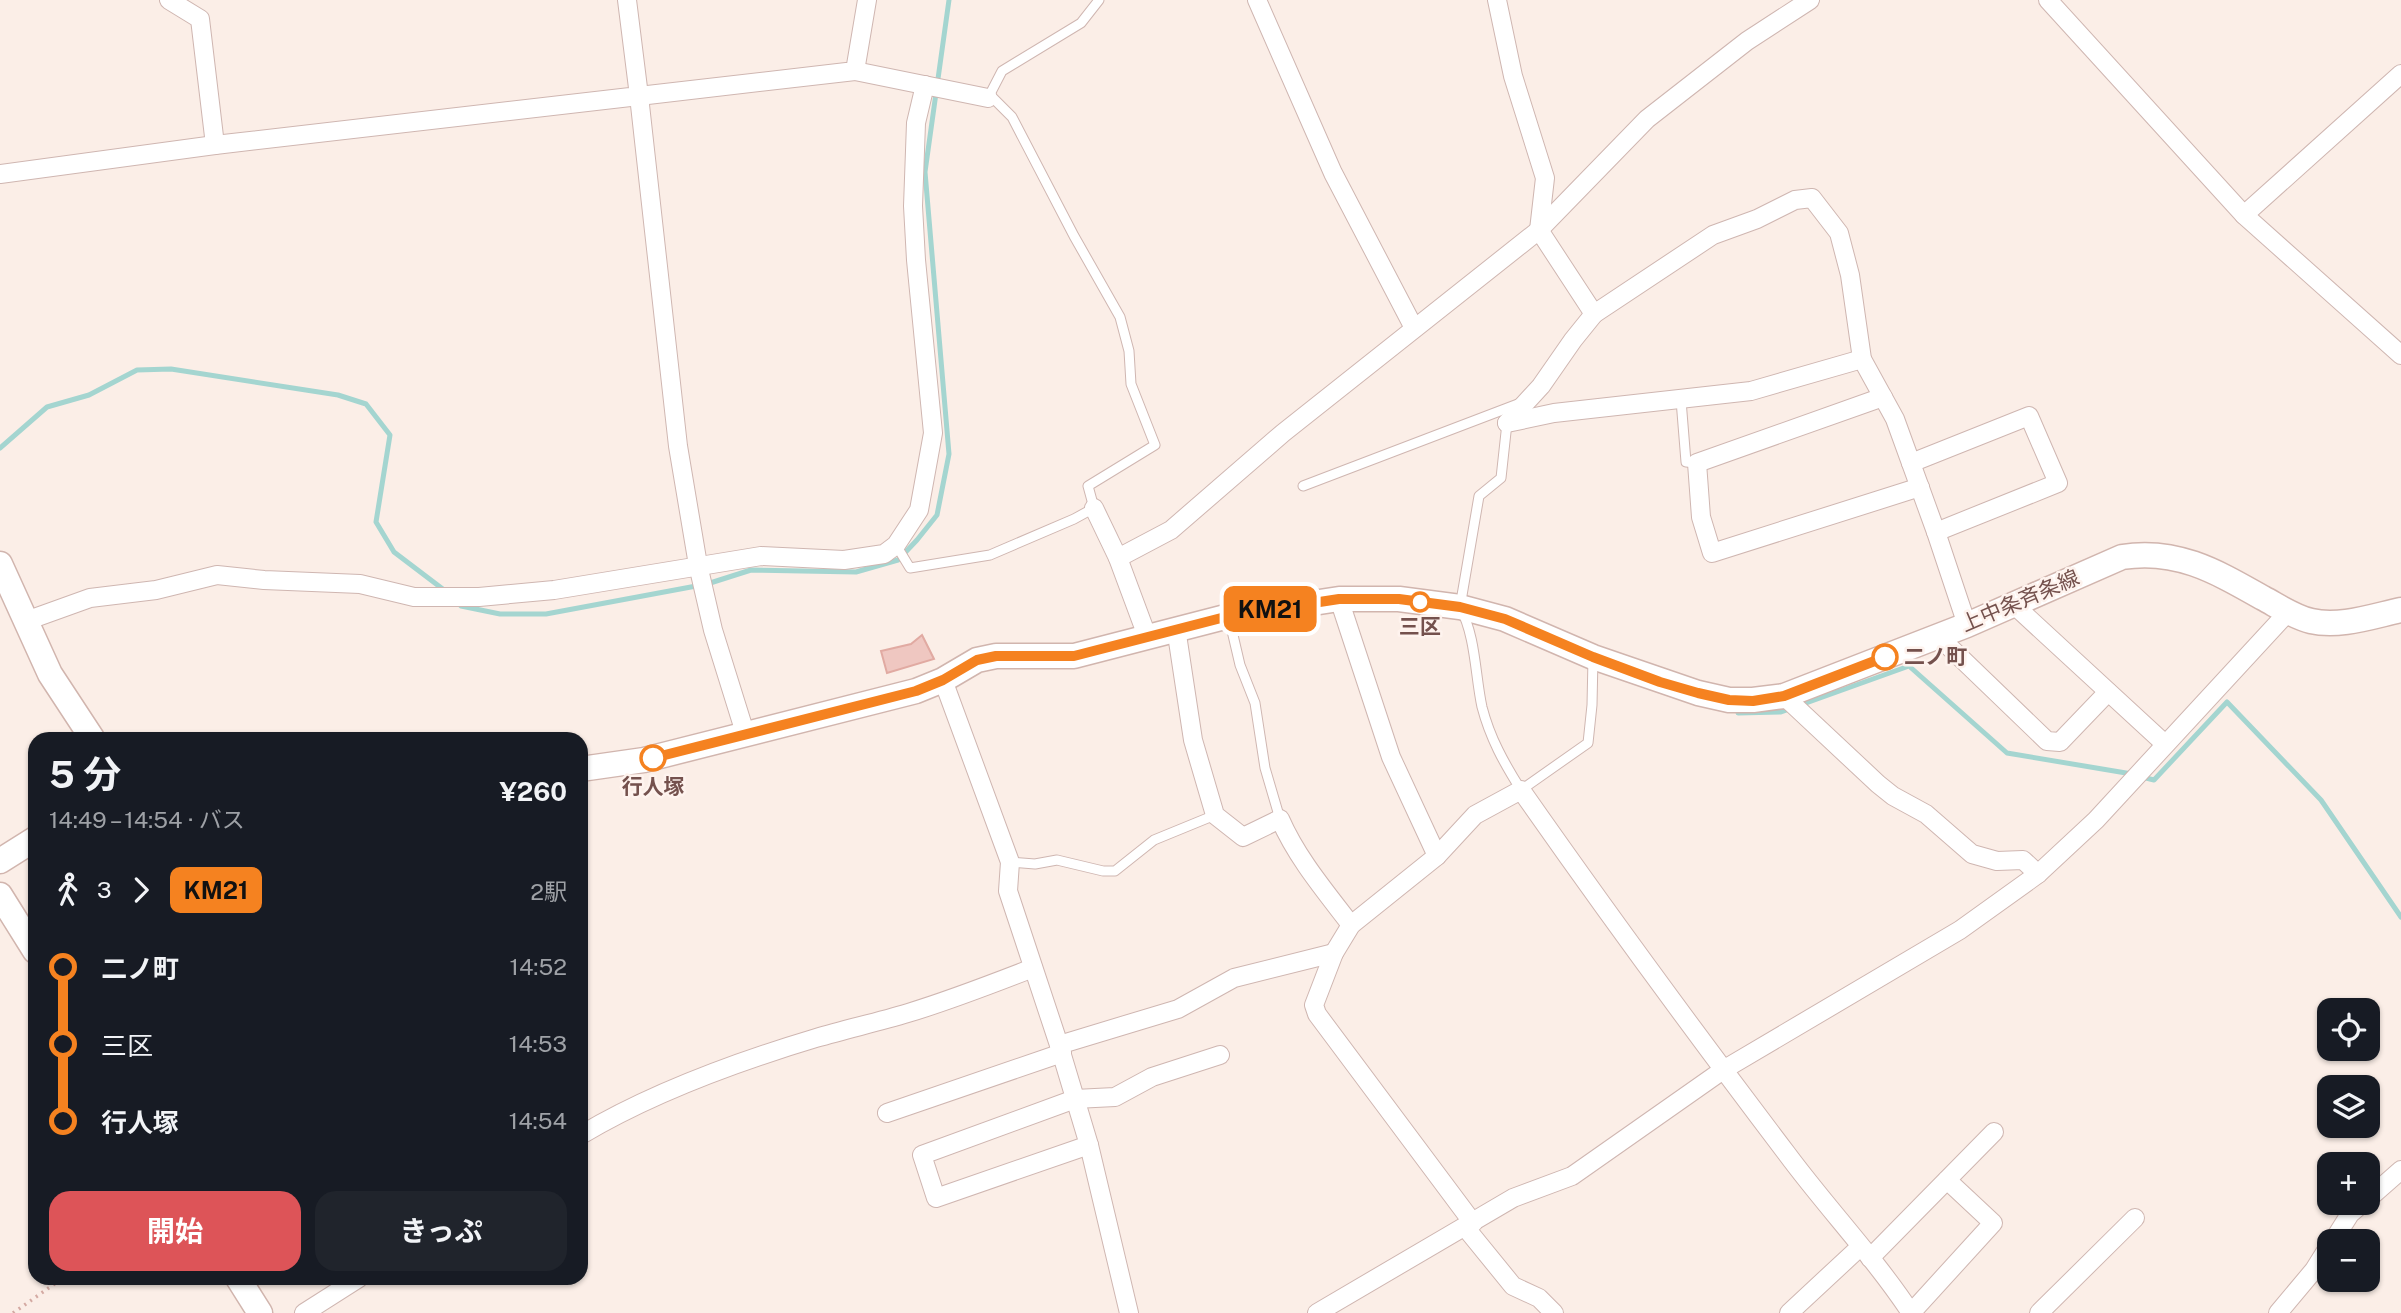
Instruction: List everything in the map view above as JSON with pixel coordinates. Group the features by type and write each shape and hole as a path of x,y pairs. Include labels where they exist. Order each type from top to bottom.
{"main road":[{"name":"上中条斉条線","path":"588,768 645,760 916,691 943,680 977,660 996,656 1074,656 1229,616 1339,599 1399,599 1460,607 1505,619 1660,682 1729,700 1753,701 1784,696 1967,625 2122,557 2143,554 2166,555 2209,570 2288,612 2311,621 2333,623 2401,610"},
{"path":"0,564 50,674 88,732"},
{"path":"0,861 28,843"},
{"path":"0,895 28,940"},
{"path":"242,1285 260,1313"}],"street":[{"path":"169,0 200,19 215,145"},
{"path":"627,0 678,446 698,565 713,630 746,736"},
{"path":"855,71 867,0"},
{"path":"1257,0 1333,173 1414,328"},
{"path":"1497,0 1513,76 1545,178 1539,230 1594,314"},
{"path":"1118,558 1171,530 1283,433 1539,230 1647,119 1747,41 1810,0"},
{"path":"2048,0 2244,215 2401,355"},
{"path":"0,174 215,145 855,71 988,99"},
{"path":"2244,215 2401,74"},
{"path":"26,621 90,598 156,590 217,575 360,584 414,597 479,597 554,590 761,556 844,560 884,554 896,545 919,510 933,433 913,206 916,123 925,85"},
{"path":"1507,423 1541,386 1594,314 1713,235 1757,219 1795,200 1812,198 1839,233 1850,275 1862,359 1895,419 1967,625"},
{"path":"1507,423 1554,414 1751,391 1862,359"},
{"path":"1883,397 1697,463 1701,517 1712,553 1920,487"},
{"path":"1911,463 2029,416 2058,483 1936,532"},
{"path":"1094,508 1118,558 1147,636"},
{"path":"1339,599 1391,757 1437,856"},
{"path":"2013,604 2165,744"},
{"path":"1317,1313 1513,1198 1573,1176 1723,1070 1960,930 2038,874 2096,820 2288,612"},
{"path":"1176,628 1194,740 1215,815 1243,837 1280,819 1289,840 1351,925"},
{"path":"1938,636 2046,741 2060,742 2108,692"},
{"path":"943,680 1010,862 1008,891 1089,1145 1129,1313"},
{"path":"1784,696 1878,784 1893,796 1926,814 1972,854 1997,861 2023,860 2038,874"},
{"path":"1554,1313 1539,1298 1513,1286 1317,1014 1314,1005 1334,953 1351,925 1437,856 1475,815 1521,790 1611,919 1723,1070 1828,1209 1892,1284 1911,1313 1993,1223 1947,1180"},
{"path":"887,1112 1178,1009 1234,978 1334,953"},
{"path":"588,1131 607,1119 708,1075 815,1038 974,992 1033,968"},
{"path":"1089,1145 936,1198 922,1155 1075,1099 1115,1097 1152,1077 1220,1055"},
{"path":"1789,1313 1865,1253 1947,1180 1994,1132"},
{"path":"2380,1189 2401,1170"},
{"path":"2039,1313 2135,1218"},
{"path":"2278,1313 2317,1265"},
{"path":"304,1313 348,1285"}],"lane":[{"path":"896,545 910,568 990,555 1094,508 1088,486 1155,445 1131,384 1129,351 1120,317 1012,117 994,100 988,99 1002,71 1081,23 1099,0"},
{"path":"1681,400 1686,462 1697,463"},
{"path":"1303,486 1528,401"},
{"path":"1507,423 1501,478 1479,496 1460,607 1468,621 1483,709 1499,755 1521,790 1588,743 1593,657"},
{"path":"1229,616 1240,665 1255,703 1265,768 1280,819"},
{"path":"1010,862 1035,864 1057,860 1103,871 1115,871 1154,840 1215,815"}],"path":[{"path":"13,1313 53,1285"}],"building":[{"path":"922,635 934,659 887,673 881,651 911,644"}],"waterway":[{"path":"457,602 461,606 500,614 546,614 707,584 751,570 856,572 898,560 917,540 937,515 949,454 925,172 949,0"},
{"path":"0,448 47,407 89,395 137,370 171,369 338,395 366,404 390,435 376,522 394,552 448,593"},
{"path":"1738,713 1781,712 1909,666 2007,753 2132,774"},
{"path":"2142,777 2154,780 2227,702 2321,800 2401,917"}],"bus line":[{"name":"KM21","path":"653,758 916,691 943,680 977,660 996,656 1074,656 1229,616 1339,599 1399,599 1460,607 1505,619 1660,682 1729,700 1753,701 1784,696 1885,657"}],"place":[{"name":"三区","path":"1420,602"},
{"name":"二ノ町","path":"1885,657"},
{"name":"行人塚","path":"653,758"}]}
